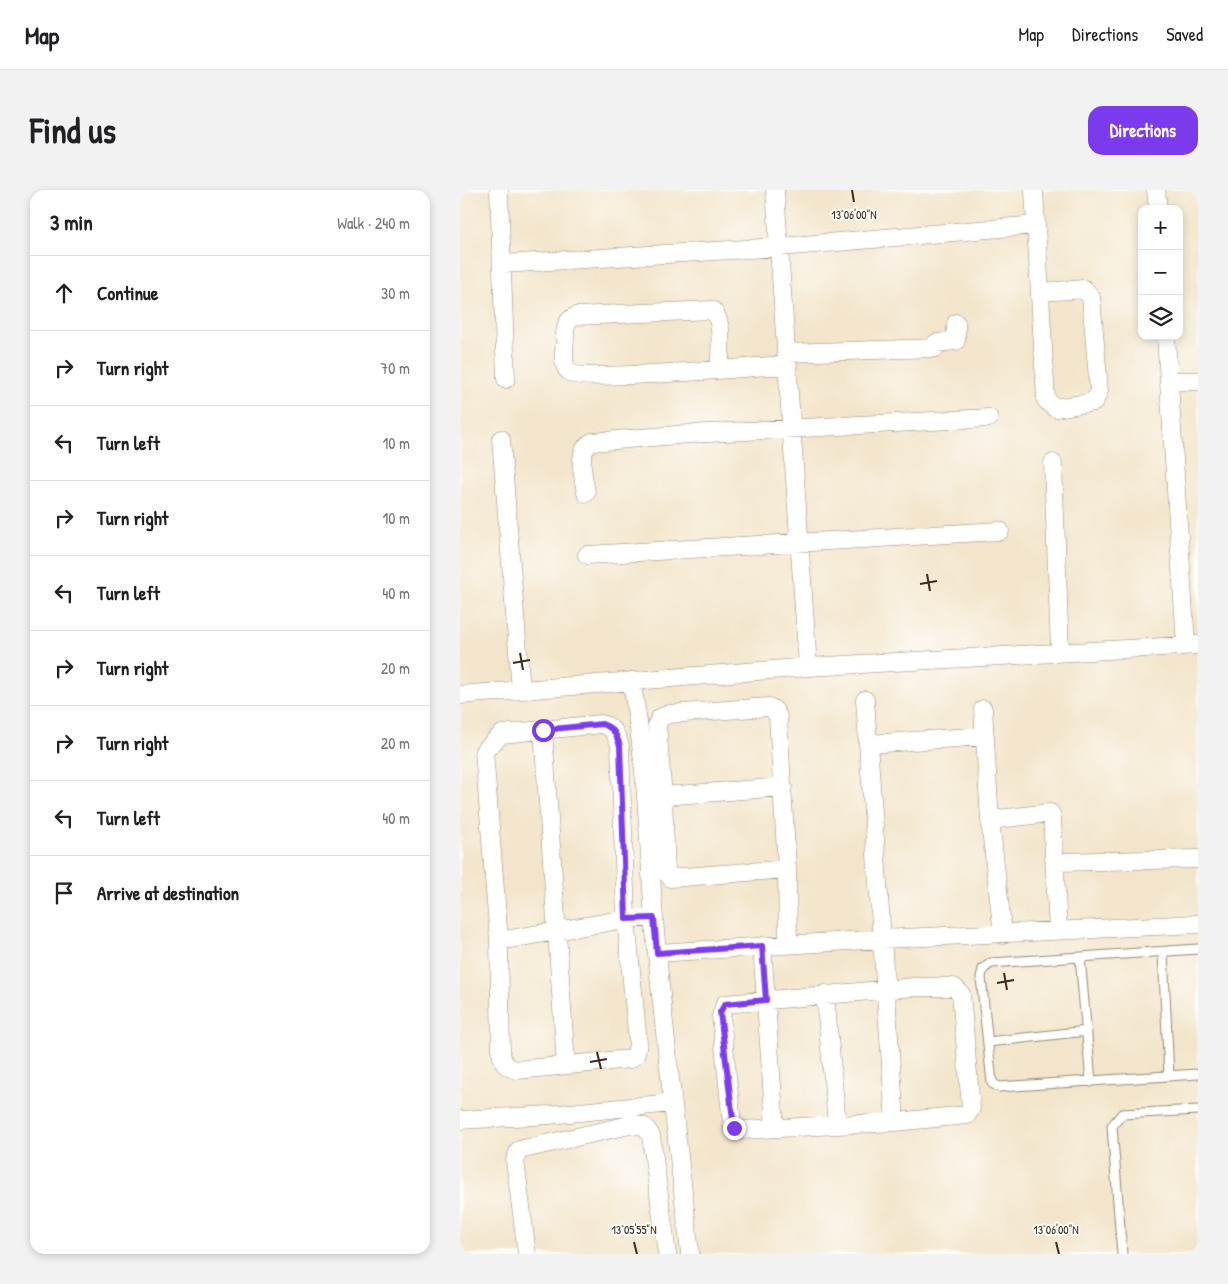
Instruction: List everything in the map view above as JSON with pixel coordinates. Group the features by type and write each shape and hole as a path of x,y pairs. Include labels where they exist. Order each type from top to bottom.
{"street":[{"path":"499,190 506,379"},
{"path":"775,190 808,667"},
{"path":"1034,190 1046,400 1055,408 1094,402 1099,391 1091,297 1084,289 1040,292"},
{"path":"1156,190 1158,205"},
{"path":"502,264 780,247 1036,225"},
{"path":"720,369 719,322 717,314 712,310 576,316 569,320 565,326 564,366 568,372 577,376 720,369 787,359 936,348 936,343 956,340 956,323"},
{"path":"460,695 808,667 1192,645 1166,340"},
{"path":"1169,381 1198,381"},
{"path":"586,493 582,460 584,450 592,442 791,428 989,418"},
{"path":"501,439 521,690"},
{"path":"1053,463 1060,652"},
{"path":"588,555 1000,531"},
{"path":"631,681 655,796 666,872 671,878 787,869"},
{"path":"864,700 869,744 895,1122"},
{"path":"690,1254 672,1102 654,918 657,725 660,718 669,714 769,706 778,717 787,869 788,945"},
{"path":"983,709 990,820 1004,935"},
{"path":"602,724 610,727 616,734 620,746 626,919 638,1043 636,1054 630,1059 517,1070 507,1068 503,1062 499,941 484,751 502,734 543,730 602,724"},
{"path":"543,730 566,1066"},
{"path":"869,744 984,736"},
{"path":"655,796 783,787"},
{"path":"990,820 1050,813 1052,816 1058,931"},
{"path":"1055,862 1198,859"},
{"path":"499,941 626,919 654,918"},
{"path":"657,953 882,939 1004,935 1198,924"},
{"path":"762,946 775,1128"},
{"path":"914,987 957,988 962,998 971,1108 963,1117 740,1130 732,1124 721,1016 725,1004 885,989 914,987"},
{"path":"825,994 837,1125"},
{"path":"460,1120 549,1115 672,1102"},
{"path":"527,1254 515,1160 519,1150 634,1124 645,1127 651,1136 667,1254"},
{"path":"657,1179 682,1175"}],"lane":[{"path":"1198,949 991,963 983,969 981,977 992,1083 999,1087 1198,1074"},
{"path":"1163,952 1169,1076"},
{"path":"1080,957 1091,1082"},
{"path":"988,1042 1086,1031"},
{"path":"1122,1254 1112,1126 1122,1114 1198,1110"}],"route":[{"path":"543,730 602,724 610,727 616,734 620,746 626,919 654,918 657,953 762,946 766,1000 725,1004 720,1012 732,1124 734,1128"}]}
